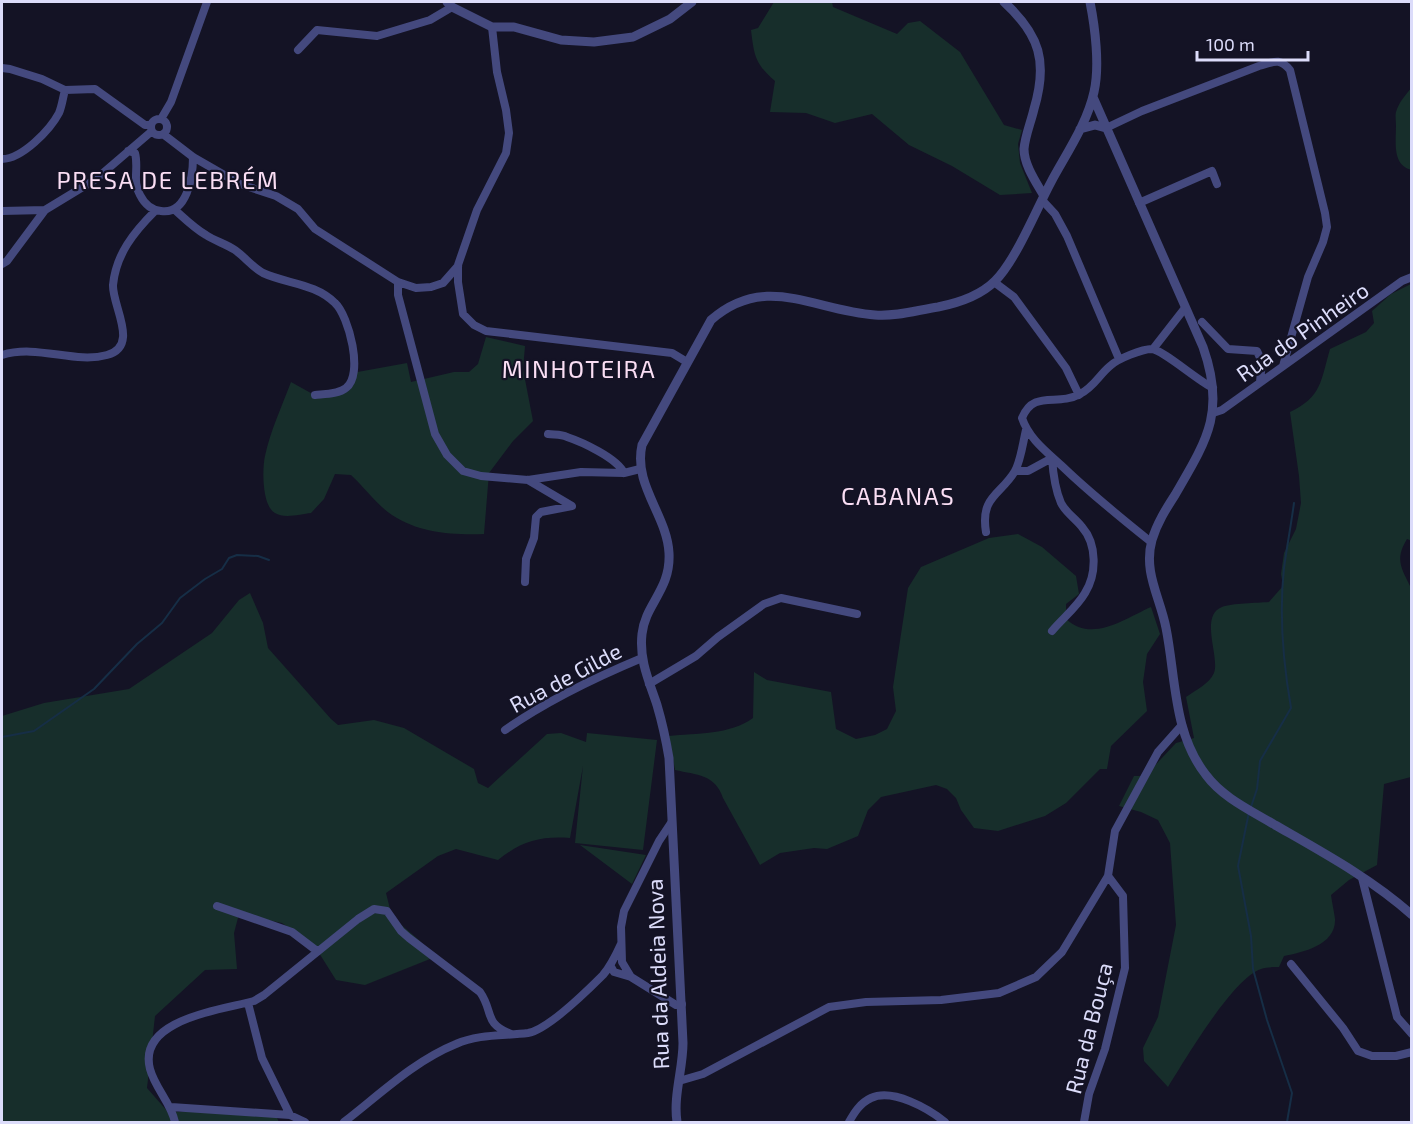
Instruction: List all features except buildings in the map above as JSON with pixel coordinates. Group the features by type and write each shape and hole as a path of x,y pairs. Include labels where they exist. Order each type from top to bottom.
{"street":[{"path":"2,264 7,261 45,210 96,179 152,128 154,121 161,119 171,102 207,2"},
{"path":"298,50 317,30 377,36 430,20 449,4 492,27 514,27 561,40 594,42 633,37 669,19 693,2"},
{"path":"1004,2 1026,25 1036,45 1041,64 1040,88 1024,150 1027,164 1043,198 1067,236 1119,359"},
{"path":"398,282 398,295 435,434 447,455 463,471 481,476 528,480 581,472 624,473 640,469 642,445 711,320 725,307 762,295 876,315 946,305 988,288 994,282 1006,267 1080,129 1093,97 1096,70 1090,2"},
{"path":"492,27 496,72 506,110 509,133 506,153 477,210 458,265 463,314 474,325 486,331 672,353 687,362"},
{"path":"1080,129 1095,125 1106,128 1142,111 1259,66 1277,61 1284,63 1290,70 1327,227 1308,277 1283,366"},
{"path":"2,68 42,79 65,90 94,89 152,128 156,135 163,134 168,128 166,122 161,119"},
{"path":"2,159 8,159 30,146 48,129 60,111 65,90"},
{"path":"1093,97 1207,358 1213,388 1213,414 1206,440 1160,520 1151,542 1149,571 1166,625 1176,700 1192,753 1206,776 1229,798 1362,878 1393,898 1412,915"},
{"path":"163,134 193,158 240,184 276,196 298,209 315,229 398,282 416,288 431,287 443,283 458,265"},
{"path":"128,151 135,153 138,165 135,181 139,194 145,204 155,211 168,212 178,207 192,177 193,158"},
{"path":"1139,203 1212,171 1217,184"},
{"path":"174,209 204,235 236,251 255,269 316,290 334,302 348,326 354,347 353,372 349,385 344,390 315,395"},
{"path":"2,211 45,210"},
{"path":"2,355 26,350 95,357 113,352 120,346 123,330 113,285 122,250 155,211"},
{"name":"Rua do Pinheiro","path":"1213,414 1222,410 1402,281 1412,277"},
{"path":"994,282 1014,297 1066,368 1079,395"},
{"path":"1153,349 1185,308"},
{"path":"1202,322 1228,349 1257,351 1263,362 1260,382"},
{"path":"1151,542 1088,491 1026,430 1022,418 1026,407 1036,401 1065,400 1079,395 1091,387 1110,365 1119,359 1153,349 1163,352 1201,383 1213,388"},
{"path":"986,532 985,514 992,496 1015,471 1026,430"},
{"path":"548,434 565,436 594,450 621,466 624,473"},
{"path":"1015,471 1029,471 1052,458"},
{"path":"1052,458 1053,475 1061,504 1082,527 1090,540 1094,562 1085,593 1052,631"},
{"name":"Rua da Aldeia Nova","path":"640,469 664,527 669,555 666,579 661,593 646,618 642,631 642,658 644,671 663,724 669,758 682,1004 683,1057 676,1100 676,1122"},
{"path":"525,582 526,559 534,538 536,517 541,512 573,506 528,480"},
{"path":"649,684 696,656 727,630 764,604 781,598 857,614"},
{"name":"Rua de Gilde","path":"505,730 535,709 561,695 642,658"},
{"path":"679,1081 703,1074 829,1007 866,1002 941,1000 999,993 1036,977 1062,952 1108,876 1115,831 1158,752 1182,725"},
{"path":"344,1122 413,1068 445,1048 469,1039 530,1033 550,1023 615,967 621,944 624,911 658,841 671,823"},
{"name":"Rua da Bouça","path":"1084,1122 1089,1094 1105,1049 1125,968 1123,896 1108,876"},
{"path":"1362,878 1397,1017 1412,1034"},
{"path":"217,906 292,932 317,951"},
{"path":"175,1122 171,1107 156,1084 150,1068 149,1054 154,1040 172,1024 254,1001 374,909 384,910 409,938 480,992 490,1019 497,1029 511,1034"},
{"path":"1291,964 1358,1051 1372,1056 1396,1056 1412,1052"},
{"path":"615,967 670,1002 676,1005 682,1004"},
{"path":"248,1003 262,1058 290,1115"},
{"path":"849,1122 856,1110 871,1098 886,1095 921,1105 945,1122"},
{"path":"171,1107 290,1115 305,1122"}],"green space":[{"path":"774,2 832,2 833,7 897,34 908,23 920,21 960,52 1004,125 1022,130 1018,144 1020,163 1032,193 1000,195 952,166 909,145 872,114 835,123 806,113 770,112 775,81 759,64 751,30 758,28"},
{"path":"1411,88 1412,170 1406,168 1398,159 1396,139 1396,112 1400,102"},
{"path":"1411,284 1412,541 1407,539 1400,559 1402,570 1411,588 1411,777 1384,784 1377,865 1349,880 1331,895 1335,919 1330,935 1317,946 1284,956 1279,967 1263,968 1249,976 1223,1004 1168,1087 1144,1061 1143,1048 1158,1017 1176,925 1170,843 1158,820 1119,806 1134,776 1145,776 1176,743 1194,738 1186,697 1206,684 1214,673 1215,657 1211,628 1215,612 1222,607 1232,605 1269,602 1283,586 1281,574 1284,553 1296,529 1301,503 1290,412 1314,394 1322,379 1330,349 1366,332 1374,323 1372,311 1391,294"},
{"path":"486,337 525,346 523,369 533,421 513,441 489,473 484,534 436,532 413,526 382,507 351,475 335,474 324,499 311,513 283,516 271,509 265,495 264,462 273,428 291,382 318,397 349,391 352,373 407,363 411,382 454,372 469,372 478,364"},
{"path":"1018,534 1042,547 1076,576 1079,594 1066,604 1066,619 1076,626 1097,629 1119,622 1151,607 1160,634 1147,654 1143,682 1147,711 1111,746 1107,769 1100,769 1066,803 1045,816 998,831 974,828 961,810 956,798 947,789 936,785 881,797 868,810 858,836 827,849 814,848 780,853 760,865 715,784 704,777 675,770 669,736 734,728 753,718 754,672 767,680 831,692 836,729 856,739 875,735 887,729 896,711 893,687 908,588 921,567 989,538"},
{"path":"250,593 263,623 268,648 338,725 374,720 404,728 474,769 478,783 488,788 547,734 561,733 586,742 587,733 657,740 643,850 575,843 583,766 570,838 532,841 515,848 498,860 456,849 438,856 386,893 392,917 435,957 365,985 336,980 314,945 282,923 239,914 234,933 237,969 205,970 155,1016 147,1088 168,1112 227,1111 276,1116 279,1122 2,1122 2,716 44,703 129,689 212,633 239,600"},
{"path":"580,845 646,855 632,884"}],"waterway":[{"path":"1251,807 1257,789 1260,761 1291,708 1284,656 1282,603 1284,568 1294,503"},
{"path":"2,737 34,731 94,689 137,644 162,623 180,598 222,569 229,558 237,555 258,556 269,560"},
{"path":"1249,812 1238,866 1251,936 1253,969 1267,1020 1292,1093 1287,1122"}],"district":[{"name":"PRESA DE LEBRÉM","path":"168,179"},
{"name":"MINHOTEIRA","path":"579,368"},
{"name":"CABANAS","path":"898,495"}]}
